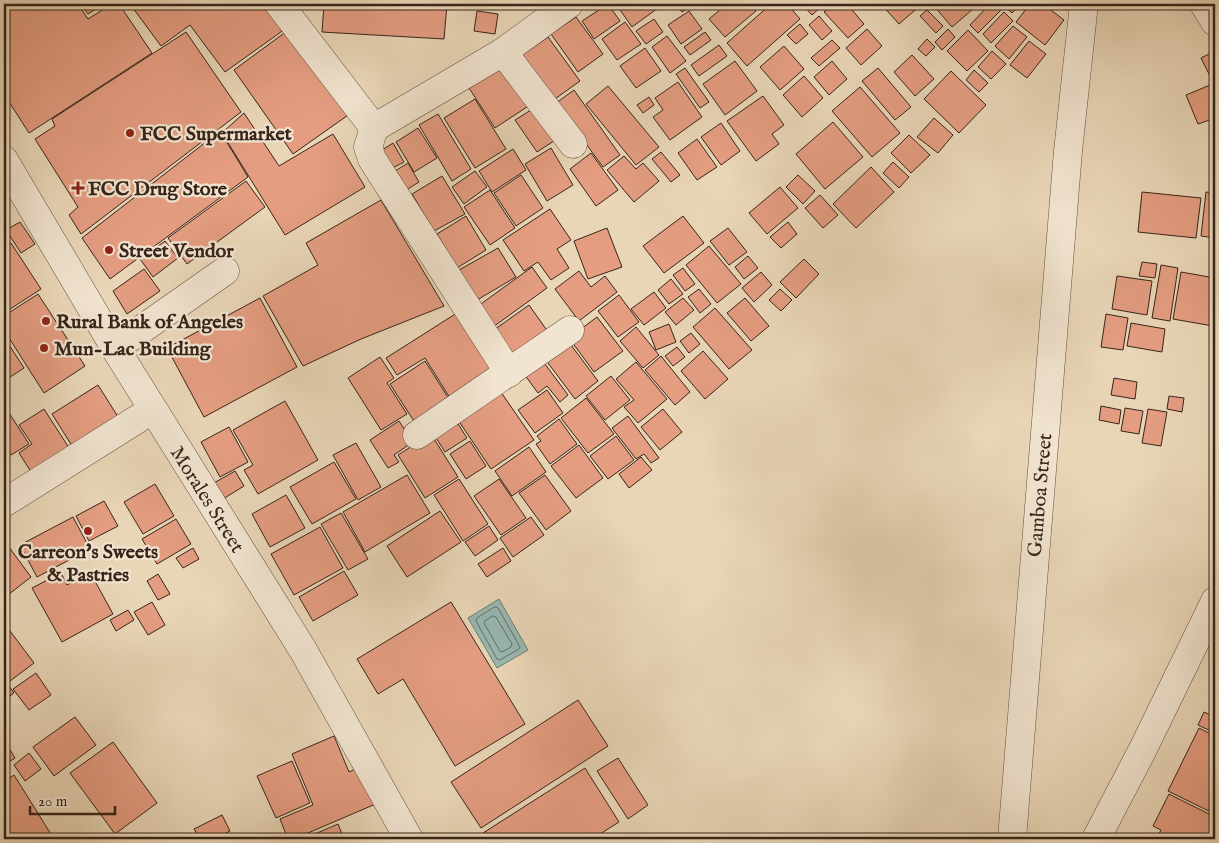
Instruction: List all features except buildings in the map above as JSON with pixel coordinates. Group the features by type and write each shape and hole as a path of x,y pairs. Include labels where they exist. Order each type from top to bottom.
{"street":[{"path":"279,4 374,128"},
{"path":"509,373 372,159 368,147 374,128 503,52 570,4"},
{"name":"Gamboa Street","path":"1012,839 1068,150 1084,4"},
{"path":"1204,4 1215,22"},
{"path":"503,52 574,144"},
{"name":"Morales Street","path":"4,160 114,348 303,650 409,839"},
{"path":"114,348 225,271"},
{"path":"418,435 570,330"},
{"path":"4,503 152,410"},
{"path":"1096,839 1143,749 1215,601"}],"water":[{"path":"499,599 528,650 497,668 468,618"}],"place":[{"name":"FCC Supermarket","path":"130,133"},
{"name":"FCC Drug Store","path":"78,188"},
{"name":"Street Vendor","path":"109,250"},
{"name":"Rural Bank of Angeles","path":"46,321"},
{"name":"Mun-Lac Building","path":"44,348"},
{"name":"Carreon's Sweets & Pastries","path":"88,531"}]}
